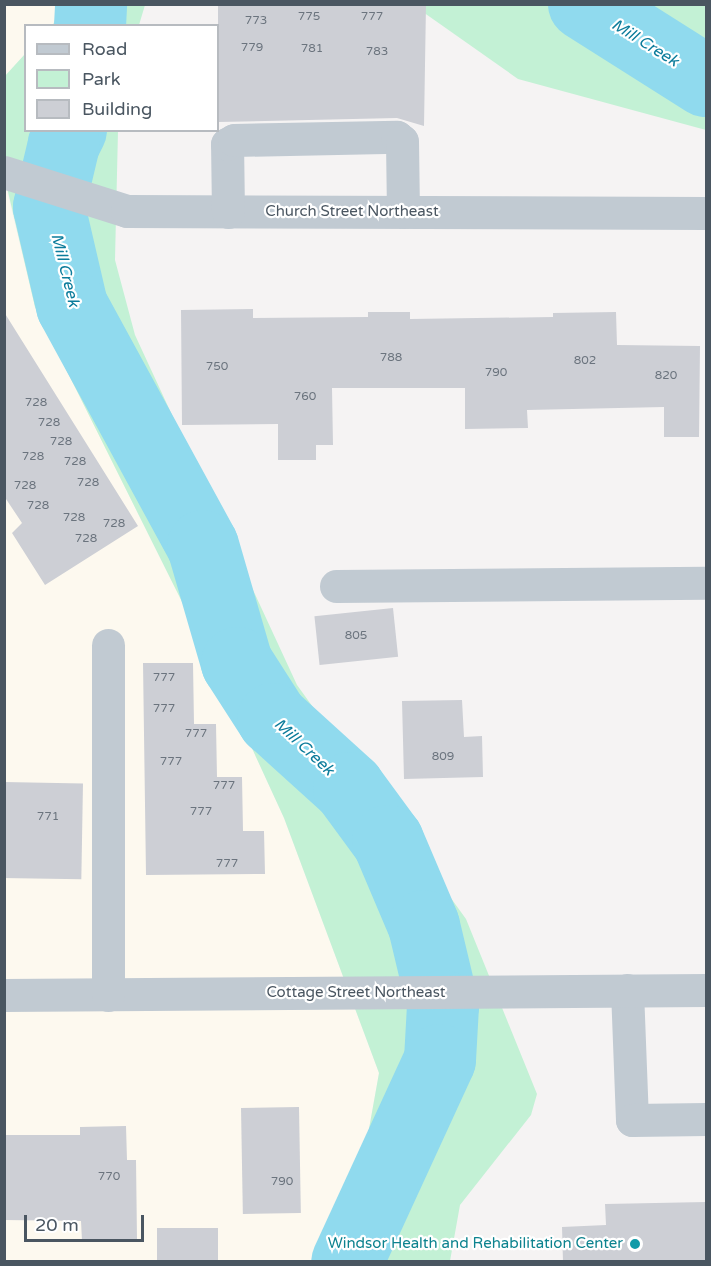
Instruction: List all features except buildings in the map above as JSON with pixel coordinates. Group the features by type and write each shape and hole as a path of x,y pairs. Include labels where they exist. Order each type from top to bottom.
{"street":[{"path":"228,212 227,144 234,141 397,137 402,141 403,212"},
{"name":"Church Street Northeast","path":"4,172 127,211 706,213"},
{"path":"336,586 706,583"},
{"path":"108,645 108,995"},
{"path":"627,990 632,1120 706,1119"},
{"name":"Cottage Street Northeast","path":"4,995 706,990"}],"shaded area":[{"path":"5,5 61,5 53,24 24,24 24,55 5,77"},
{"path":"4,179 35,307 216,670 284,818 379,1073 367,1140 326,1261 5,1261"}],"green space":[{"path":"61,4 145,4 139,24 53,24"},
{"path":"413,5 706,5 706,130 518,79"},
{"path":"24,55 24,132 118,132 115,260 135,335 297,685 466,919 537,1094 531,1115 460,1205 450,1261 326,1261 367,1140 379,1073 284,818 216,670 35,307 5,179 4,77"}],"waterway":[{"name":"Mill Creek","path":"90,24 91,4"},
{"name":"Mill Creek","path":"584,4 706,81"},
{"name":"Mill Creek","path":"70,132 64,144 49,207 72,306 203,546 237,663 273,719 349,788 388,841 424,926 443,1006 440,1060 347,1262"}],"place":[{"name":"Windsor Health and Rehabilitation Center","path":"635,1244"}]}
